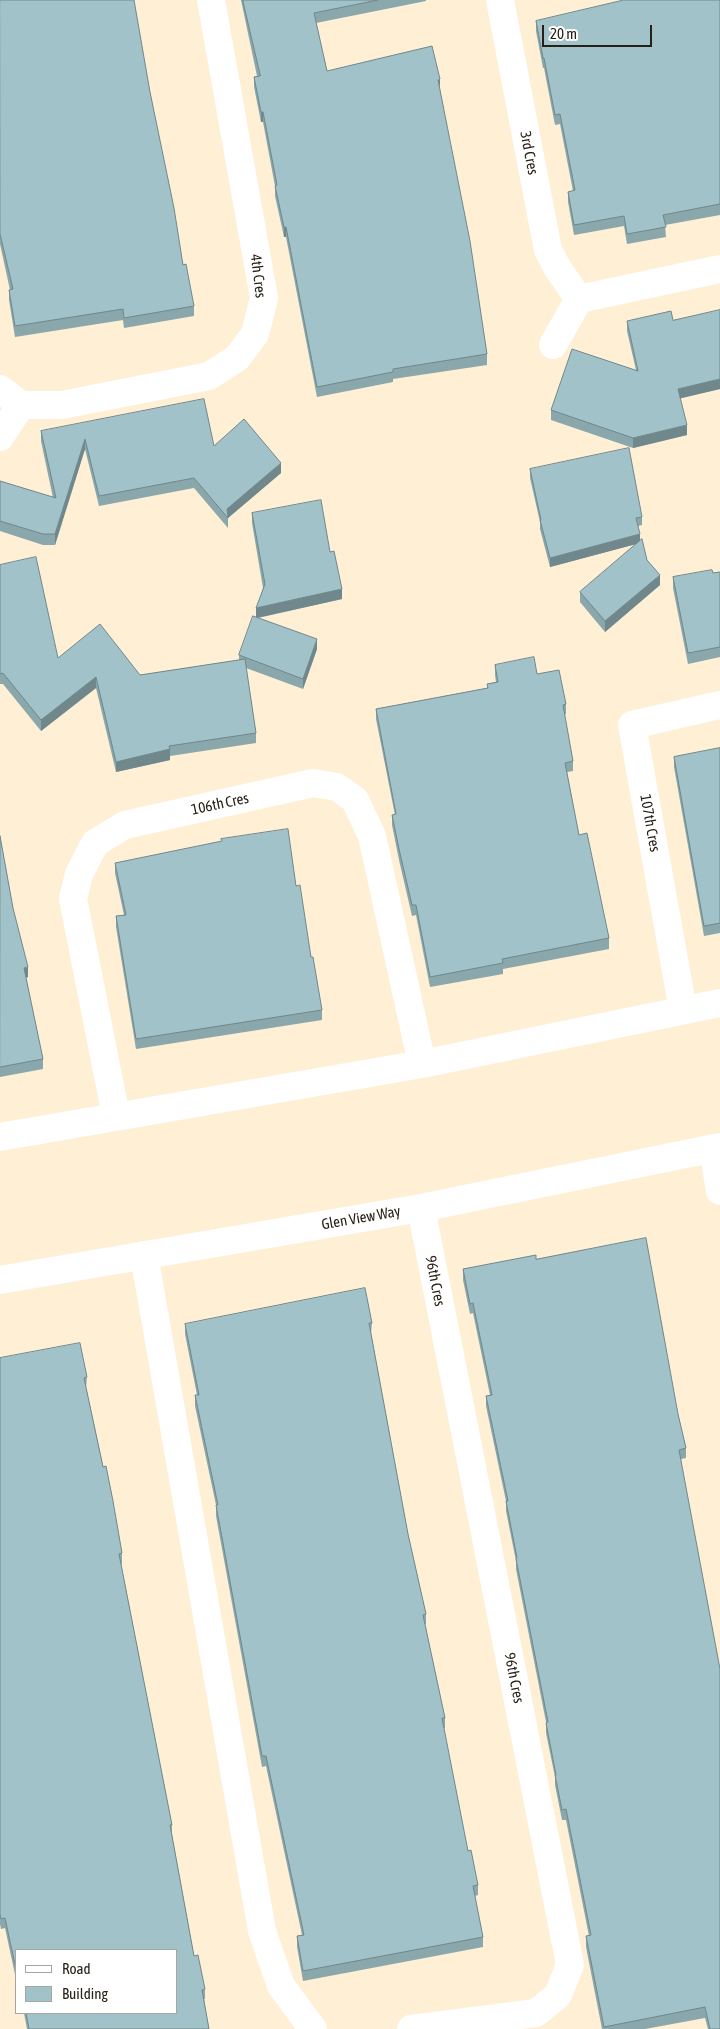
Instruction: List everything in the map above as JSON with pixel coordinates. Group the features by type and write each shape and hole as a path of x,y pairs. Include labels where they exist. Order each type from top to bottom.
{"street":[{"name":"4th Cres","path":"21,405 62,405 208,376 237,358 255,334 264,298 211,0"},
{"name":"3rd Cres","path":"500,0 548,250 558,269 579,299"},
{"path":"552,345 579,299 720,269"},
{"path":"0,389 21,405 0,437"},
{"name":"107th Cres","path":"683,1010 632,725 720,705"},
{"name":"106th Cres","path":"116,1116 73,899 78,874 95,843 125,825 313,783 337,787 355,800 372,836 422,1064"},
{"path":"0,1137 422,1064 720,1003"},
{"path":"716,1148 720,1191"},
{"name":"Glen View Way","path":"0,1280 421,1208 716,1148"},
{"name":"96th Cres","path":"411,2029 536,2013 558,1994 570,1965 421,1208"},
{"path":"144,1255 262,1931 281,1986 313,2029"}],"building":[{"path":"0,0 134,0 150,92 174,208 183,265 186,264 194,306 124,318 123,309 15,326 9,290 13,289 0,234"},
{"path":"243,0 378,0 314,13 327,71 432,46 440,79 438,80 470,241 487,354 393,369 393,372 317,387 286,227 284,227 275,186 277,185 263,112 261,112 254,77 260,76"},
{"path":"624,0 720,0 720,204 663,215 666,227 627,234 624,216 574,225 568,192 575,190 560,114 555,115 536,21"},
{"path":"720,310 720,379 678,389 687,425 633,438 551,410 572,349 638,371 627,321 671,311 673,320"},
{"path":"204,399 214,446 244,419 281,463 227,509 228,518 194,478 99,496 85,439 55,534 43,534 0,521 0,481 56,498 41,431"},
{"path":"629,448 642,517 636,518 640,534 550,558 530,469"},
{"path":"321,500 330,552 334,551 342,589 256,608 265,584 252,513"},
{"path":"642,539 647,560 660,575 605,621 580,592"},
{"path":"36,557 58,658 100,624 140,675 245,659 256,733 169,746 170,749 116,762 96,677 41,720 3,673 0,674 0,565"},
{"path":"712,570 713,573 720,572 720,647 688,653 673,577"},
{"path":"253,616 317,639 303,679 239,655"},
{"path":"534,657 537,674 559,670 566,704 563,705 573,761 565,763 579,835 587,833 609,938 502,959 503,963 430,977 416,905 412,905 392,815 396,814 376,709 488,688 487,684 498,682 495,665"},
{"path":"720,748 720,923 704,926 674,757"},
{"path":"288,829 296,886 300,885 311,957 313,957 322,1010 136,1039 116,916 126,915 115,863 222,841 221,839"},
{"path":"0,836 13,908 28,967 24,968 43,1059 0,1067"},
{"path":"646,1238 686,1448 679,1450 720,1669 720,2029 710,2029 705,2007 604,2027 586,1936 591,1935 566,1809 562,1810 555,1775 546,1723 548,1722 516,1559 506,1501 508,1501 486,1396 492,1395 473,1303 470,1304 463,1269 536,1255 536,1259"},
{"path":"365,1288 372,1323 369,1323 408,1534 426,1614 423,1615 445,1718 442,1718 468,1851 471,1850 478,1885 473,1886 483,1937 303,1971 297,1936 304,1935 266,1756 262,1756 216,1505 218,1505 195,1395 199,1395 185,1324"},
{"path":"80,1343 87,1377 84,1378 103,1467 106,1466 113,1501 122,1553 119,1554 172,1825 170,1825 194,1956 198,1955 205,1989 202,1990 209,2029 29,2029 26,2014 178,2014 178,1949 15,1949 15,1964 5,1918 1,1919 0,1358"}]}
